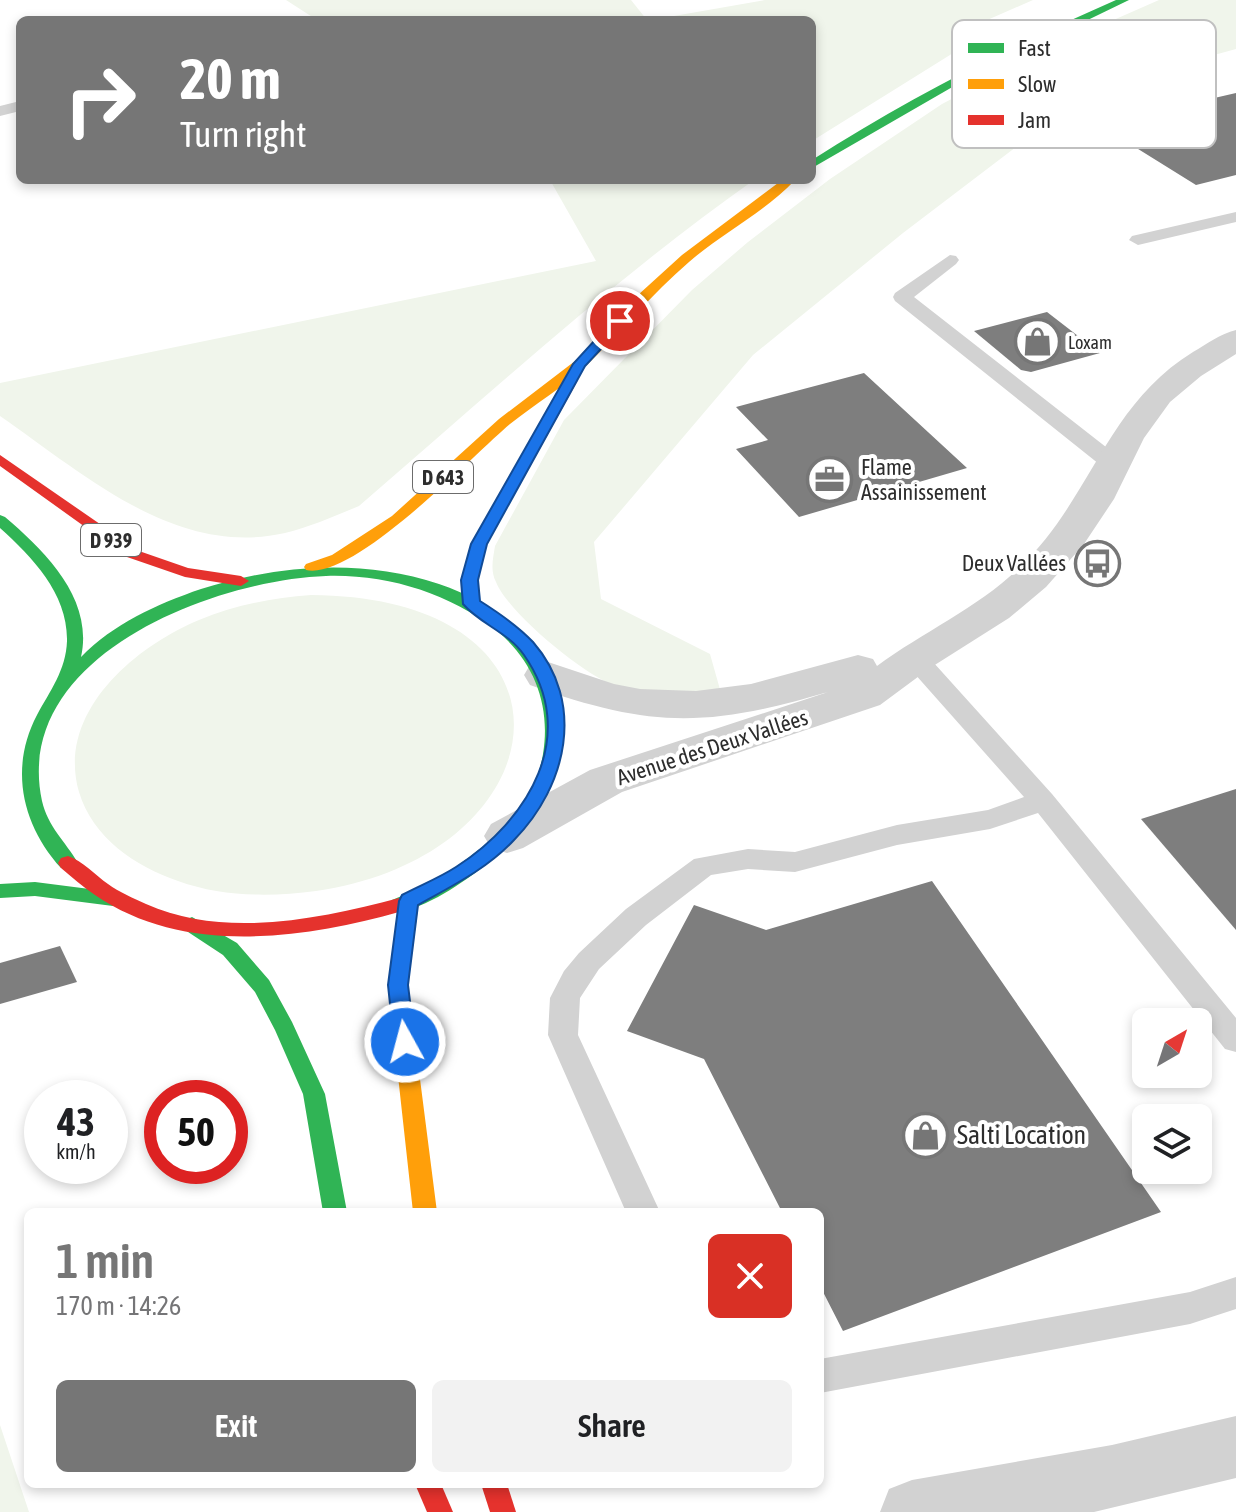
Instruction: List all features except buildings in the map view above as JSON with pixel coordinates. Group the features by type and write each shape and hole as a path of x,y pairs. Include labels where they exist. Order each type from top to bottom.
{"main road":[{"path":"1079,20 1124,0"},
{"path":"816,163 952,80"},
{"name":"D 643","path":"295,573 338,558 378,533 504,422 580,364 632,308 686,258 784,184"},
{"name":"D 643","path":"472,604 469,580 479,544 580,364"},
{"name":"D 939","path":"0,459 133,554 185,572 241,581"},
{"path":"0,520 28,544 46,567 71,612 75,641 65,683"},
{"path":"17,742 44,716 65,683 99,649 141,619 189,597 241,581 327,571 389,576 419,583 472,604 503,624 528,647 545,675 554,700 557,727 554,754 545,782 529,810 507,836 463,872 409,901 363,916 302,929 265,931 192,925 153,915 94,885 58,854 37,816 30,776 31,756 44,716"},
{"path":"0,891 35,889 117,899"},
{"path":"409,901 398,985 425,1208"},
{"path":"192,925 230,949 262,986 285,1028 314,1094 334,1208"},
{"path":"430,1488 440,1512"},
{"path":"495,1488 503,1512"}],"street":[{"name":"Avenue des Deux Vallées","path":"507,836 606,781 865,695 915,658 995,609 1043,567 1084,517 1131,429 1158,395 1189,369 1236,340"},
{"name":"Avenue des Deux Vallées","path":"545,675 636,703 701,705 773,694 879,663 915,658"},
{"path":"912,1512 1112,1477 1236,1447"}],"lane":[{"path":"1138,240 1236,217"},
{"path":"950,260 902,297 1112,463"},
{"path":"915,658 1043,801 1236,1040"},
{"path":"641,1208 563,1035 565,998 574,979 589,961 663,894 704,866 748,859 795,862 897,835 990,819 1043,801"},
{"path":"824,1375 1190,1308 1236,1293"}],"shaded area":[{"path":"286,0 631,0 644,16 311,16"},
{"path":"765,0 1033,0 987,20 952,20 950,55 816,139 816,16 674,16"},
{"path":"1159,0 1236,0 1236,49 1216,54 1216,20 1114,20"},
{"path":"952,99 952,148 1015,148 903,233 753,355 594,542 601,599 710,654 721,693 656,695 630,691 586,670 549,642 516,610 494,578 492,564 495,546 564,420 692,290 748,242 830,179"},
{"path":"552,184 749,184 602,297 359,506 285,533 245,537 206,533 168,522 98,485 0,416 0,383 596,261"},
{"path":"311,595 404,607 467,637 504,680 514,730 499,782 460,830 399,868 316,891 264,895 212,890 162,875 131,858 94,823 79,792 75,763 79,736 90,710 106,686 126,665 150,647 199,620 240,606"},
{"path":"0,1425 29,1512 0,1512"}],"traffic: fast":[{"path":"1079,20 1124,0"},
{"path":"816,162 952,83"},
{"path":"0,520 27,544 51,572 69,604 75,640 65,683"},
{"path":"327,571 418,583 447,593 483,612 512,635 535,662 549,692 555,724 552,757 538,792 514,826 490,851 447,883 399,905"},
{"path":"68,863 43,829 34,804 30,776 38,731 65,685 90,657 150,615 218,589 327,571"},
{"path":"0,891 35,889 113,899"},
{"path":"192,925 230,949 262,986 285,1028 314,1094 334,1208"}],"traffic: slow":[{"path":"312,567 338,558 397,519 504,422 580,364 632,308 686,258 784,184"},
{"path":"409,901 398,985 425,1208"}],"traffic: jam":[{"path":"472,604 469,580 479,544 571,380"},
{"path":"0,459 133,554 185,572 241,581"},
{"path":"68,863 103,891 142,911 183,923 226,929 314,925 399,905"},
{"path":"430,1488 440,1512"},
{"path":"495,1488 503,1512"}],"place":[{"name":"Loxam","path":"1037,342"},
{"name":"Flame Assainissement","path":"830,480"},
{"name":"Deux Vallées","path":"1097,563"},
{"name":"Salti Location","path":"926,1135"}],"route":[{"path":"405,1042 398,985 409,901 463,872 507,836 529,810 545,782 554,754 557,727 554,700 545,675 528,647 503,624 472,604 469,580 479,544 580,364 620,321"}]}
